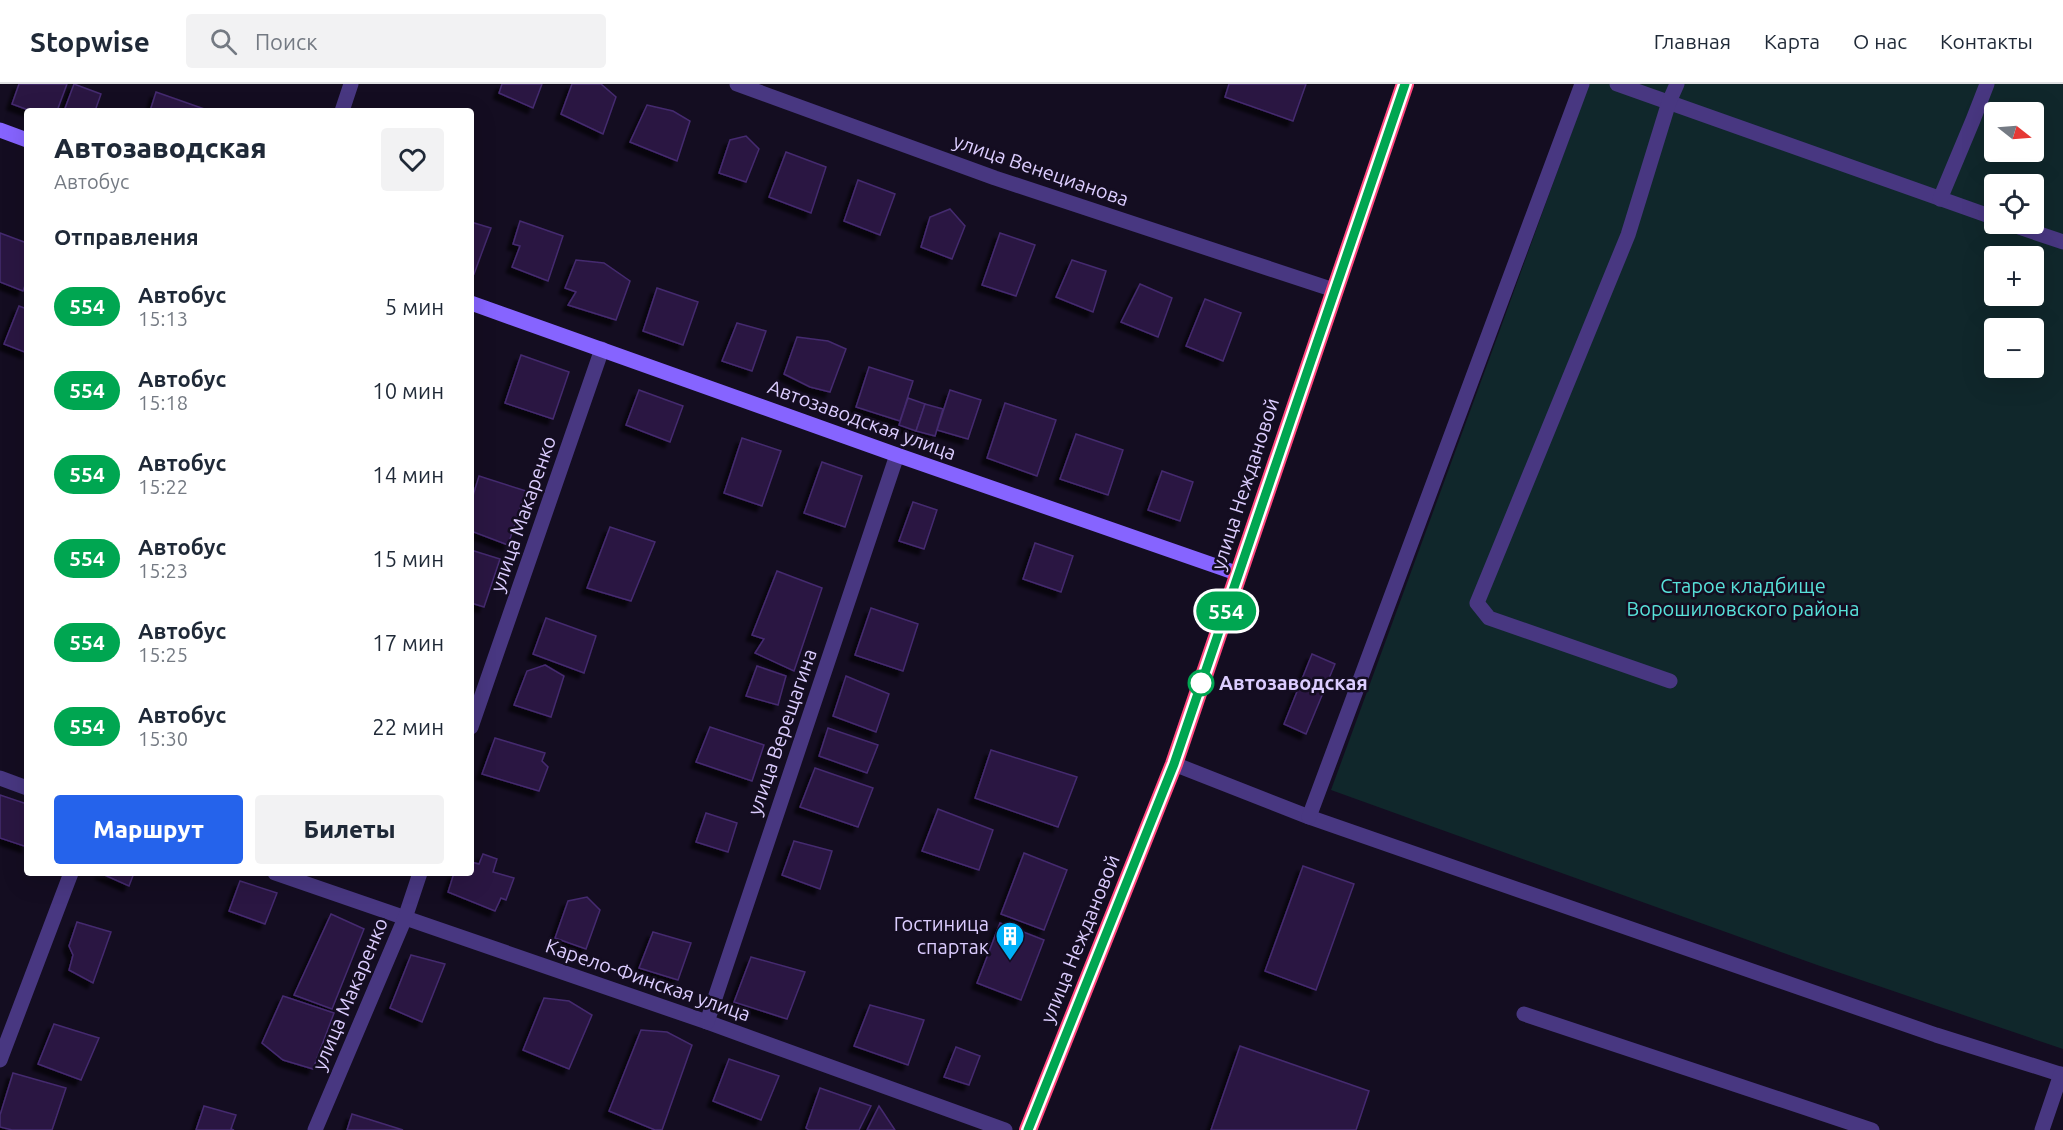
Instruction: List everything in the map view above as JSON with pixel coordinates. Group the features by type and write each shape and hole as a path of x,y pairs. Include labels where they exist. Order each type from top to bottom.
{"highway":[{"name":"улица Неждановой","path":"1028,1130 1174,764 1405,84"}],"street":[{"path":"343,108 351,84"},
{"name":"улица Венецианова","path":"737,84 995,178 1334,290"},
{"path":"1309,817 1582,84"},
{"path":"1617,84 1984,214"},
{"path":"1670,681 1489,618 1477,603 1628,235 1669,102 1677,84"},
{"path":"1940,198 1986,84"},
{"path":"0,130 24,139"},
{"path":"2039,234 2063,242"},
{"name":"Автозаводская улица","path":"474,304 1239,574"},
{"name":"улица Макаренко","path":"474,718 602,349"},
{"name":"улица Верещагина","path":"707,1022 897,455"},
{"path":"1174,764 1309,817 1936,1035 2062,1075 2042,1130"},
{"path":"0,778 24,787"},
{"path":"0,1060 70,876"},
{"name":"Карело-Финская улица","path":"284,876 707,1022 1005,1130"},
{"name":"улица Макаренко","path":"315,1130 405,918 419,876"},
{"path":"1524,1014 1872,1130"}],"green space":[{"name":"Старое кладбище Ворошиловского района","path":"1589,84 2063,84 2063,1049 1820,966 1331,790"}],"building":[{"path":"19,84 67,84 58,108 24,108 12,104"},
{"path":"74,84 101,94 96,108 65,108"},
{"path":"502,84 542,84 533,108 499,93"},
{"path":"572,84 601,84 616,97 603,134 561,114"},
{"path":"1229,84 1306,84 1293,121 1225,97"},
{"path":"156,92 201,108 151,108"},
{"path":"647,105 673,111 690,121 677,161 630,142"},
{"path":"746,136 759,149 746,182 719,173 730,140"},
{"path":"786,152 826,167 811,213 769,197"},
{"path":"858,180 895,194 880,235 844,221"},
{"path":"950,209 965,226 952,259 921,247 930,217"},
{"path":"520,221 563,236 548,281 512,267 520,246 513,244"},
{"path":"474,223 491,228 474,274"},
{"path":"0,233 24,242 24,288 23,291 0,282"},
{"path":"1000,233 1035,245 1016,296 982,285"},
{"path":"576,260 604,263 630,281 616,320 568,305 576,292 565,288"},
{"path":"1072,260 1106,271 1093,312 1056,297"},
{"path":"1140,284 1172,298 1158,337 1121,322"},
{"path":"657,288 698,302 683,345 643,331"},
{"path":"1205,299 1241,313 1223,361 1186,346"},
{"path":"19,306 24,308 24,352 4,344"},
{"path":"737,323 766,331 752,371 722,361"},
{"path":"797,337 828,341 846,349 830,392 810,387 784,374"},
{"path":"521,355 569,372 553,419 505,403"},
{"path":"869,367 913,381 900,421 856,407"},
{"path":"639,390 683,406 670,442 626,425"},
{"path":"950,390 981,400 968,439 937,430"},
{"path":"908,398 925,404 916,431 899,425"},
{"path":"1005,403 1056,420 1037,476 987,458"},
{"path":"925,404 943,409 935,436 916,431"},
{"path":"1076,434 1123,450 1108,495 1060,479"},
{"path":"742,438 781,451 762,506 724,493"},
{"path":"822,462 862,476 845,527 804,513"},
{"path":"1162,471 1193,482 1180,521 1148,510"},
{"path":"479,476 526,491 508,545 474,532 474,492"},
{"path":"913,502 937,510 924,549 899,541"},
{"path":"610,527 655,542 631,601 587,588"},
{"path":"1035,543 1073,556 1061,592 1023,579"},
{"path":"474,551 500,559 484,607 474,604"},
{"path":"777,571 822,588 794,671 755,653 764,639 752,635"},
{"path":"871,608 918,624 903,671 855,655"},
{"path":"546,618 596,636 584,673 533,654"},
{"path":"1312,654 1335,664 1306,734 1284,724"},
{"path":"545,665 564,676 551,717 514,705 527,671"},
{"path":"757,666 786,676 778,705 746,696"},
{"path":"846,676 889,694 876,732 833,716"},
{"path":"710,727 764,745 752,781 696,762"},
{"path":"828,728 878,745 867,773 819,756"},
{"path":"495,738 545,753 542,761 548,767 539,791 482,774"},
{"path":"991,750 1077,777 1058,827 975,798"},
{"path":"815,768 873,788 858,827 800,807"},
{"path":"0,795 24,803 24,846 0,838"},
{"path":"938,809 993,830 979,870 922,851"},
{"path":"706,813 737,823 728,852 696,842"},
{"path":"794,841 832,851 820,889 782,875"},
{"path":"1024,853 1067,870 1044,930 1001,914"},
{"path":"483,854 497,859 493,872 514,878 506,900 501,898 495,911 448,892 453,876 474,876 474,863 479,864"},
{"path":"1303,866 1354,884 1316,990 1265,971"},
{"path":"107,876 133,876 129,886"},
{"path":"240,881 277,893 265,924 229,911"},
{"path":"587,897 600,910 586,949 555,938 568,901"},
{"path":"331,914 364,929 332,1009 294,995"},
{"path":"77,922 111,932 93,983 69,970 73,955 69,946"},
{"name":"Гостиница спартак","path":"1000,923 1044,940 1021,1000 977,983"},
{"path":"653,932 691,943 678,980 639,968"},
{"path":"411,955 445,964 422,1022 390,1008"},
{"path":"751,957 805,972 787,1019 734,1002"},
{"path":"283,996 334,1013 313,1069 283,1060 262,1043"},
{"path":"544,998 569,1001 592,1015 569,1069 523,1050"},
{"path":"870,1005 924,1020 908,1065 854,1046"},
{"path":"54,1024 99,1038 81,1080 38,1064"},
{"path":"641,1030 667,1032 692,1045 662,1130 655,1130 609,1111"},
{"path":"1240,1046 1369,1091 1356,1130 1211,1130"},
{"path":"956,1047 980,1056 969,1085 944,1077"},
{"path":"729,1059 779,1076 761,1120 713,1101"},
{"path":"13,1073 66,1088 52,1130 12,1130 0,1127 0,1115"},
{"path":"820,1088 871,1106 859,1130 809,1130 806,1128"},
{"path":"204,1106 236,1115 231,1129 234,1130 196,1130"},
{"path":"879,1106 895,1130 867,1130"},
{"path":"352,1114 403,1130 347,1130"}],"bus line":[{"name":"554","path":"1028,1130 1174,764 1405,84"}],"place":[{"name":"Автозаводская","path":"1201,683"},
{"name":"Гостиница спартак","path":"1010,962"}]}
